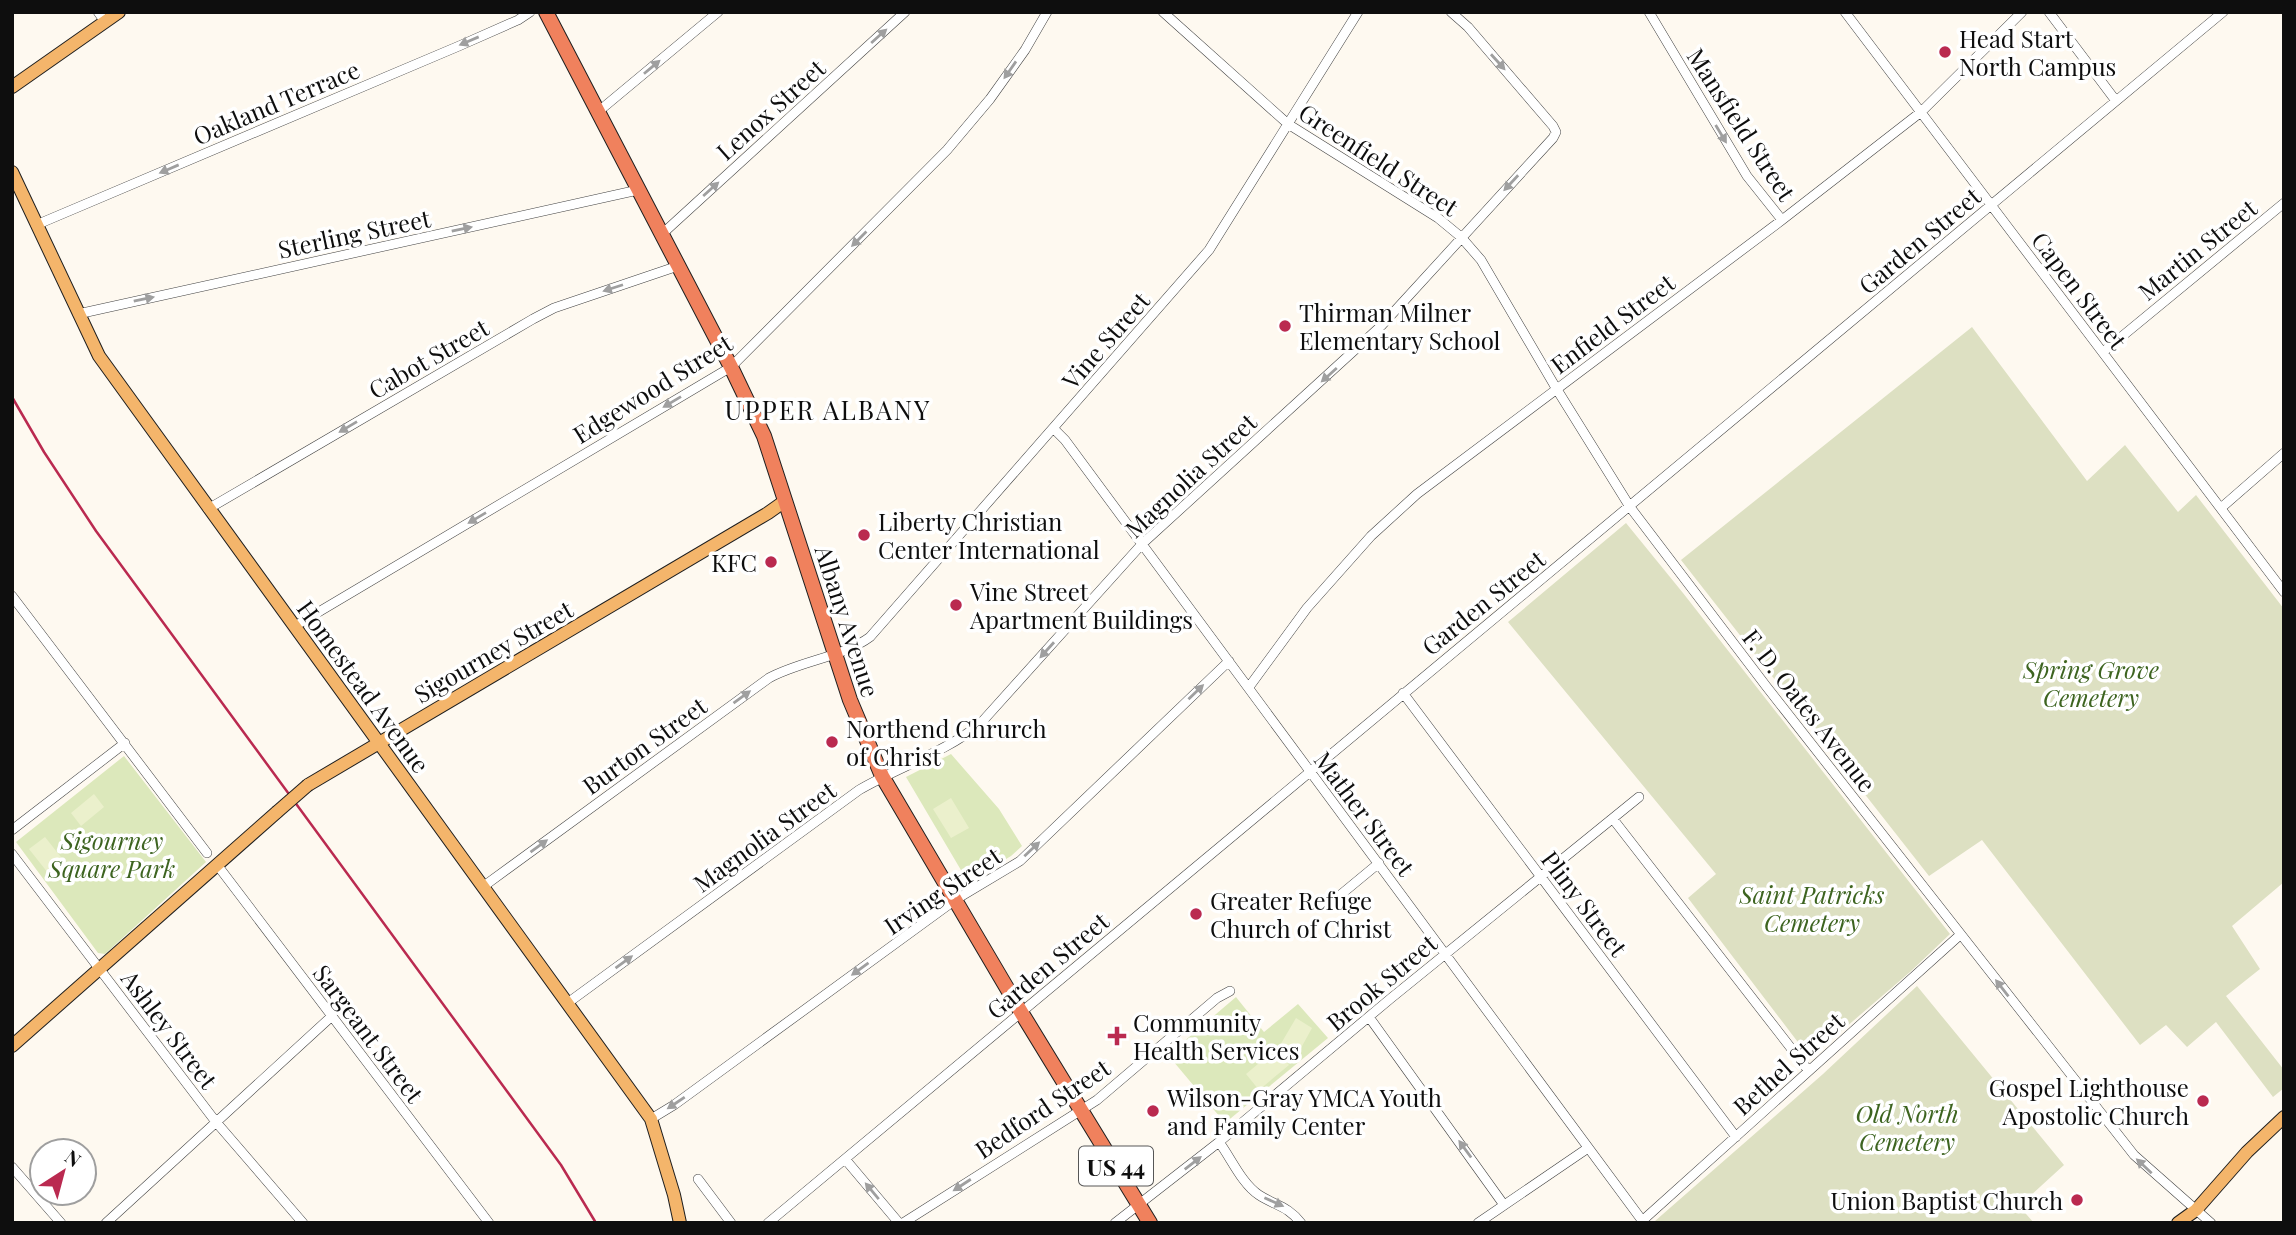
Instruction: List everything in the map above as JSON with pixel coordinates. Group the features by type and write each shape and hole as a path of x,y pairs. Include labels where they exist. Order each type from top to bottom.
{"highway":[{"name":"Albany Avenue","path":"546,12 731,367 764,436 856,716 882,776 1021,1012 1150,1223"}],"main road":[{"path":"12,87 102,17 119,12"},
{"name":"Homestead Avenue","path":"12,172 99,356 569,1002 651,1119 680,1223"},
{"name":"Sigourney Street","path":"12,1046 307,785 785,501"},
{"path":"2178,1223 2194,1217 2247,1152 2284,1117"}],"street":[{"name":"Oakland Terrace","path":"36,225 471,41 530,12"},
{"path":"599,111 718,12"},
{"name":"Lenox Street","path":"661,235 905,12"},
{"name":"Edgewood Street","path":"295,626 731,367 947,149 990,99 1025,50 1046,12"},
{"name":"Greenfield Street","path":"1163,12 1288,124 1438,218 1461,237 1481,260 1630,507"},
{"name":"Vine Street","path":"835,653 870,637 1209,250 1358,12"},
{"name":"Magnolia Street","path":"569,1002 859,790 882,776 958,740 980,724 1142,544 1374,332 1553,138 1556,132 1516,82 1468,27 1451,12"},
{"name":"Mansfield Street","path":"1649,12 1736,159 1782,220"},
{"name":"Capen Street","path":"1845,12 2284,592"},
{"name":"Enfield Street","path":"1248,687 1307,608 1370,536 1417,494 1782,220 1921,112 2022,12"},
{"path":"2049,12 2116,101"},
{"name":"Garden Street","path":"768,1223 2223,12"},
{"name":"Sterling Street","path":"78,314 638,190"},
{"name":"Martin Street","path":"2103,352 2284,203"},
{"name":"Cabot Street","path":"208,509 554,308 678,266"},
{"name":"Mather Street","path":"1053,428 1065,440 1380,863 1643,1222"},
{"path":"2221,508 2284,453"},
{"name":"F. D. Oates Avenue","path":"1630,507 2134,1156 2194,1217 2211,1223"},
{"path":"12,596 207,853"},
{"name":"Burton Street","path":"484,887 769,678 786,669 835,653"},
{"name":"Irving Street","path":"651,1119 955,900 1020,861 1229,661"},
{"name":"Pliny Street","path":"1403,693 1736,1137"},
{"path":"12,830 125,743"},
{"name":"Brook Street","path":"1115,1223 1219,1142 1639,797"},
{"path":"1613,819 1808,1070"},
{"name":"Ashley Street","path":"12,854 216,1122 303,1223"},
{"path":"1333,901 1380,863"},
{"name":"Sargeant Street","path":"218,866 489,1223"},
{"name":"Bethel Street","path":"1643,1222 1960,935"},
{"name":"Bedford Street","path":"845,1159 901,1223 1105,1093 1217,998 1230,991"},
{"path":"106,1223 332,1016"},
{"path":"1369,1017 1504,1205"},
{"path":"1219,1142 1251,1188 1260,1196 1286,1208 1301,1223"},
{"path":"1478,1223 1588,1148"},
{"path":"12,1167 61,1223"},
{"path":"698,1179 731,1223"}],"green space":[{"name":"Spring Grove Cemetery","path":"1972,327 2087,481 2125,445 2178,512 2196,495 2284,609 2284,882 2232,926 2260,969 2226,996 2284,1070 2284,1088 2273,1097 2216,1022 2187,1047 2166,1025 2140,1045 1982,840 1929,876 1681,560"},
{"name":"Saint Patricks Cemetery","path":"1626,523 1950,934 1810,1058 1688,898 1716,874 1508,622"},
{"path":"951,754 999,809 1022,846 1011,856 968,882 906,777"},
{"name":"Sigourney Square Park","path":"124,756 206,862 105,954 98,953 16,842"},
{"path":"94,794 104,807 81,826 71,813"},
{"path":"951,798 969,828 951,838 933,809"},
{"path":"45,837 68,866 52,878 29,849"},
{"name":"Old North Cemetery","path":"1917,986 2064,1165 2019,1206 2034,1223 1656,1223 1655,1221 1823,1074"},
{"path":"1236,997 1264,1032 1298,1004 1328,1038 1225,1123 1168,1055"},
{"path":"1296,1018 1312,1028 1296,1057 1279,1047"},
{"path":"1276,1049 1289,1065 1259,1090 1246,1074"}],"railway":[{"path":"12,397 96,531 561,1165 596,1223"}],"place":[{"name":"Head Start North Campus","path":"1945,52"},
{"name":"Thirman Milner Elementary School","path":"1285,326"},
{"name":"Liberty Christian Center International","path":"864,535"},
{"name":"KFC","path":"771,562"},
{"name":"Vine Street Apartment Buildings","path":"956,605"},
{"name":"Northend Chrurch of Christ","path":"832,742"},
{"name":"Greater Refuge Church of Christ","path":"1196,914"},
{"name":"Community Health Services","path":"1117,1036"},
{"name":"Gospel Lighthouse Apostolic Church","path":"2203,1101"},
{"name":"Wilson-Gray YMCA Youth and Family Center","path":"1153,1111"},
{"name":"Union Baptist Church","path":"2077,1200"}],"district":[{"name":"UPPER ALBANY","path":"828,409"}]}
